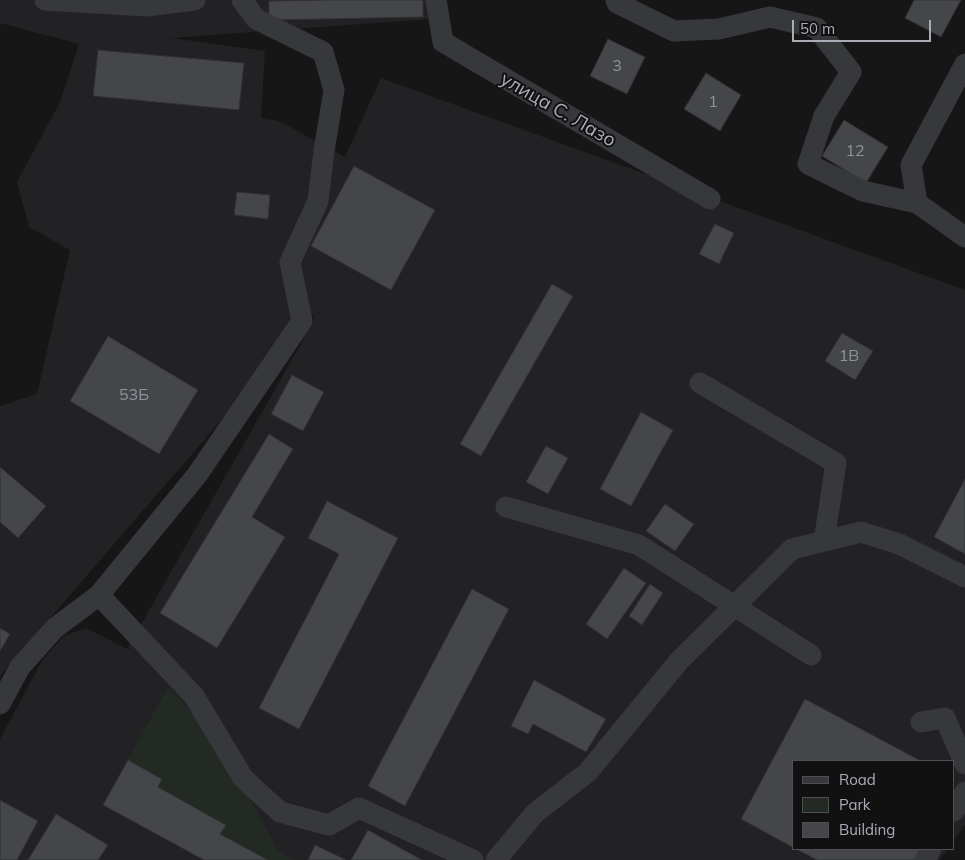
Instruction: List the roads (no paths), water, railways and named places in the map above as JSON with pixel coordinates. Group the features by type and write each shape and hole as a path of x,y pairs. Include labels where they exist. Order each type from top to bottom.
{"street":[{"path":"45,0 146,6 195,0"},
{"path":"0,704 20,667 55,628 99,595 197,475 302,321 290,262 318,201 334,90 323,52 256,19 242,0"},
{"name":"улица С. Лазо","path":"436,0 443,42 710,199"},
{"path":"616,0 618,3 674,31 719,29 770,16 817,28 851,72 824,116 808,164 863,191 917,203 965,237"},
{"path":"917,203 911,165 965,64"},
{"path":"700,384 836,463 824,541"},
{"path":"506,507 639,545 812,655"},
{"path":"496,860 535,813 588,772 679,661 792,550 860,532 900,544 965,577"},
{"path":"99,595 194,696 242,778 280,812 329,826 359,808 473,860"},
{"path":"921,722 946,718 965,764"},
{"path":"955,809 965,792"}]}
